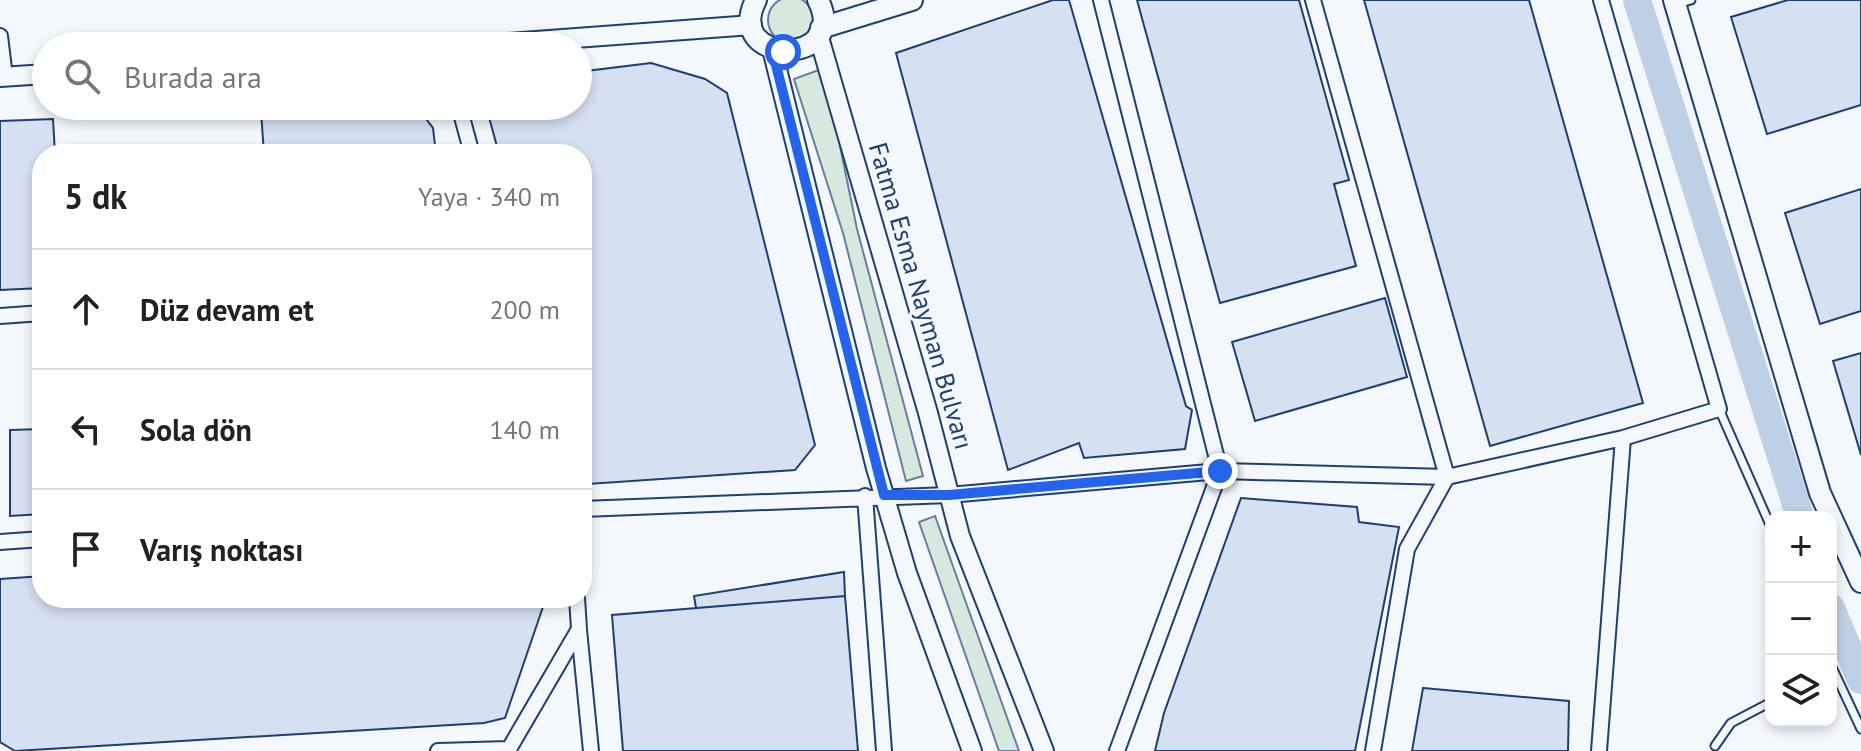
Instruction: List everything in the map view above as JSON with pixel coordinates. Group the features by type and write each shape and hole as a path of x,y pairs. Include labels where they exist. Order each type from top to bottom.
{"main road":[{"path":"818,0 823,17 820,31"},
{"path":"753,8 756,35 772,49 793,52 803,49 820,31 912,0"},
{"path":"1680,1 1820,493 1828,511"},
{"path":"1837,530 1861,582"}],"street":[{"path":"1101,0 1220,471 1117,751"},
{"path":"1313,0 1447,477 1407,549 1373,751"},
{"path":"592,509 874,495 949,495 1220,471 1447,477 1623,438 1719,409 1601,0"},
{"path":"572,32 753,8"},
{"name":"Fatma Esma Nayman Bulvarı","path":"820,31 960,536 1044,751"},
{"path":"0,36 3,77 32,75"},
{"path":"772,49 874,495 907,573 972,751"},
{"path":"463,120 469,144"},
{"path":"0,316 32,314"},
{"path":"1599,751 1623,438"},
{"path":"874,495 884,751"},
{"path":"0,542 32,540"},
{"path":"578,608 591,751"},
{"path":"438,751 509,750 579,629"}],"lane":[{"path":"1719,409 1765,513"},
{"path":"1837,679 1861,729"},
{"path":"1715,746 1731,723 1765,705"}],"shaded area":[{"path":"782,-1 800,-1 812,11 812,29 800,41 782,41 770,29 770,11"},
{"path":"824,68 857,229 923,476 906,481 843,233 794,79"},
{"path":"935,516 1019,751 999,751 919,522"}],"building":[{"path":"1053,0 1069,0 1186,406 1192,410 1185,449 1084,458 1079,443 1008,470 896,53"},
{"path":"1137,0 1299,0 1349,180 1334,184 1356,266 1220,303"},
{"path":"1364,0 1529,0 1643,403 1490,446"},
{"path":"1788,0 1861,0 1861,105 1767,134 1731,17"},
{"path":"651,63 705,79 727,93 815,445 795,470 592,484 592,144 496,144 490,120 592,120 592,70"},
{"path":"53,120 54,144 32,144 32,288 0,290 0,121"},
{"path":"262,120 427,120 433,128 435,144 263,144"},
{"path":"1861,189 1861,311 1820,324 1785,213"},
{"path":"1385,298 1407,377 1255,421 1232,342"},
{"path":"1861,353 1861,455 1833,361"},
{"path":"32,429 32,515 10,516 10,430"},
{"path":"1241,498 1357,507 1359,522 1399,527 1355,751 1155,751 1164,713"},
{"path":"844,572 845,596 696,608 694,596"},
{"path":"32,577 32,608 543,608 505,718 484,723 15,751 0,742 0,579"},
{"path":"845,596 858,751 623,751 612,615"},
{"path":"1423,688 1569,701 1568,751 1412,751"}],"waterway":[{"path":"1637,0 1798,511"},
{"path":"1837,622 1861,680"}],"route":[{"path":"783,52 772,49 884,495 949,495 1220,471"}]}
